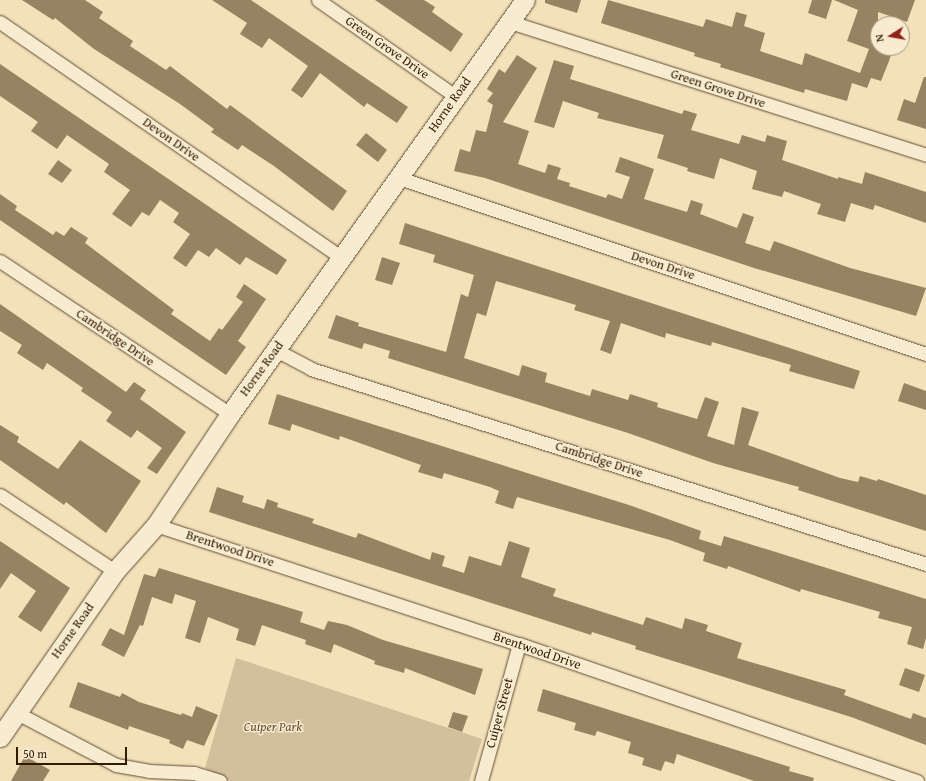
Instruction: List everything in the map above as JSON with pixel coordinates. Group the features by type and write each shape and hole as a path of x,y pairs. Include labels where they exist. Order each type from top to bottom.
{"main road":[{"name":"Horne Road","path":"0,737 115,571 156,525 230,414 399,178 455,96 525,0"}],"street":[{"name":"Green Grove Drive","path":"318,0 455,96"},
{"name":"Devon Drive","path":"0,22 342,258"},
{"name":"Green Grove Drive","path":"510,22 926,155"},
{"name":"Devon Drive","path":"399,178 926,354"},
{"name":"Cambridge Drive","path":"0,261 230,414"},
{"name":"Cambridge Drive","path":"276,350 311,369 926,564"},
{"path":"0,495 115,571"},
{"name":"Brentwood Drive","path":"156,525 519,644 917,781"},
{"name":"Cuiper Street","path":"481,781 519,644"},
{"path":"17,713 116,765 149,771 194,773 220,781"}],"green space":[{"name":"Cuiper Park","path":"236,658 482,739 469,781 229,781 205,768"}],"building":[{"path":"22,0 85,0 103,12 99,18 133,41 130,46 166,70 170,66 227,109 230,105 347,191 333,211 274,166 242,145 238,150 211,132 214,129 180,104 94,49 55,18 53,20"},
{"path":"212,0 251,0 408,107 397,123 367,103 364,107 320,73 302,98 291,90 308,66 269,38 262,48 240,34 247,23"},
{"path":"375,0 424,0 435,7 432,12 463,34 451,52"},
{"path":"545,0 581,0 577,13 545,3"},
{"path":"608,0 703,27 706,19 732,27 736,12 747,15 744,26 765,33 760,51 802,65 805,53 860,73 869,49 847,41 858,10 834,0 915,0 909,16 890,16 878,12 878,16 870,16 870,56 891,56 881,81 871,78 867,88 852,83 847,101 805,89 804,93 720,67 721,64 694,56 695,53 601,23"},
{"path":"812,0 832,0 826,19 808,13"},
{"path":"517,55 537,68 503,122 529,131 518,164 545,173 548,164 561,168 557,179 570,183 569,186 606,198 608,194 622,199 630,177 615,172 620,157 654,169 644,199 687,212 691,200 703,204 700,214 737,228 743,213 754,217 745,243 770,251 774,241 850,268 926,288 916,316 754,268 485,178 454,171 460,149 470,152 476,130 486,132 493,105 487,101 493,93 487,89 499,69 505,73"},
{"path":"554,60 574,66 570,79 682,114 684,110 697,114 691,130 739,144 742,135 765,142 767,135 787,141 782,160 838,179 838,177 862,184 865,172 926,192 926,223 875,205 873,210 851,203 845,222 817,214 821,204 784,191 782,197 752,189 757,171 720,158 714,179 687,171 688,168 657,158 664,135 597,118 599,113 563,101 554,128 534,122"},
{"path":"0,64 287,260 277,275 246,257 240,265 216,248 209,257 198,250 186,267 173,258 190,234 173,222 179,213 160,200 149,216 142,212 131,227 112,214 130,190 104,172 109,164 67,135 57,149 31,131 38,122 0,96"},
{"path":"924,77 926,77 926,129 897,120 904,99 915,103"},
{"path":"366,133 387,150 378,162 356,145"},
{"path":"58,160 72,170 62,183 48,174"},
{"path":"0,194 17,206 15,210 53,235 56,231 64,236 71,227 88,238 85,243 174,310 171,314 210,341 219,328 222,330 243,302 236,297 244,284 266,299 238,341 246,347 226,375 0,220"},
{"path":"405,223 860,371 854,389 789,371 791,365 712,342 711,346 666,333 665,338 621,323 611,354 600,350 610,321 574,310 576,305 496,281 486,316 477,313 464,358 519,376 522,365 547,373 545,382 590,396 592,389 628,400 630,394 658,403 657,407 697,419 705,397 719,402 707,436 734,445 742,407 759,412 748,445 840,478 858,482 860,476 877,481 878,479 926,495 926,531 798,490 799,487 713,463 628,433 388,358 390,351 364,343 362,349 328,338 336,315 359,323 358,326 446,352 461,294 468,297 474,275 433,262 435,255 399,244"},
{"path":"382,257 400,263 392,285 375,280"},
{"path":"0,304 126,392 134,382 146,390 140,399 186,432 157,474 147,468 162,448 137,430 131,438 106,421 112,412 81,391 83,388 47,363 43,370 17,353 22,345 0,331"},
{"path":"904,383 926,391 926,410 898,401"},
{"path":"277,394 632,506 701,531 699,539 721,546 724,536 926,599 926,638 923,649 907,644 912,627 878,618 880,612 801,589 800,592 728,566 727,569 703,561 705,553 670,540 517,497 513,509 495,503 499,491 490,487 444,473 442,479 418,472 421,465 340,436 339,440 292,424 290,431 268,424"},
{"path":"0,425 19,437 17,442 58,469 80,440 141,481 106,533 66,502 64,505 0,460"},
{"path":"217,487 244,496 242,502 264,509 267,499 278,503 277,507 314,519 312,523 356,538 358,533 430,560 432,552 445,556 442,566 464,573 469,556 501,566 509,541 530,548 521,577 556,589 553,596 643,625 646,617 682,629 685,618 708,625 706,631 742,643 737,658 846,690 844,695 911,719 913,713 926,718 926,745 851,717 635,649 636,646 592,632 591,635 209,512"},
{"path":"0,541 70,588 41,632 18,617 36,591 11,573 0,589"},
{"path":"159,568 303,612 300,622 324,630 328,621 347,625 383,640 483,669 475,695 405,668 404,673 374,664 375,661 334,644 331,653 305,644 306,640 262,625 255,646 236,640 239,629 208,617 200,643 185,638 196,601 175,594 172,604 152,597 143,626 140,625 124,657 101,645 110,628 124,635 144,574 155,577"},
{"path":"905,668 925,675 919,692 899,685"},
{"path":"78,682 120,697 122,693 139,702 181,715 182,713 192,717 196,706 218,715 204,746 187,740 183,749 169,743 170,740 129,726 128,730 69,707"},
{"path":"543,689 790,767 789,771 814,778 813,781 754,781 677,754 674,764 665,761 661,771 642,765 644,758 628,753 631,742 597,731 595,736 574,730 576,723 537,711"},
{"path":"453,712 468,716 462,732 448,727"},
{"path":"25,756 50,770 43,781 11,781"}]}
